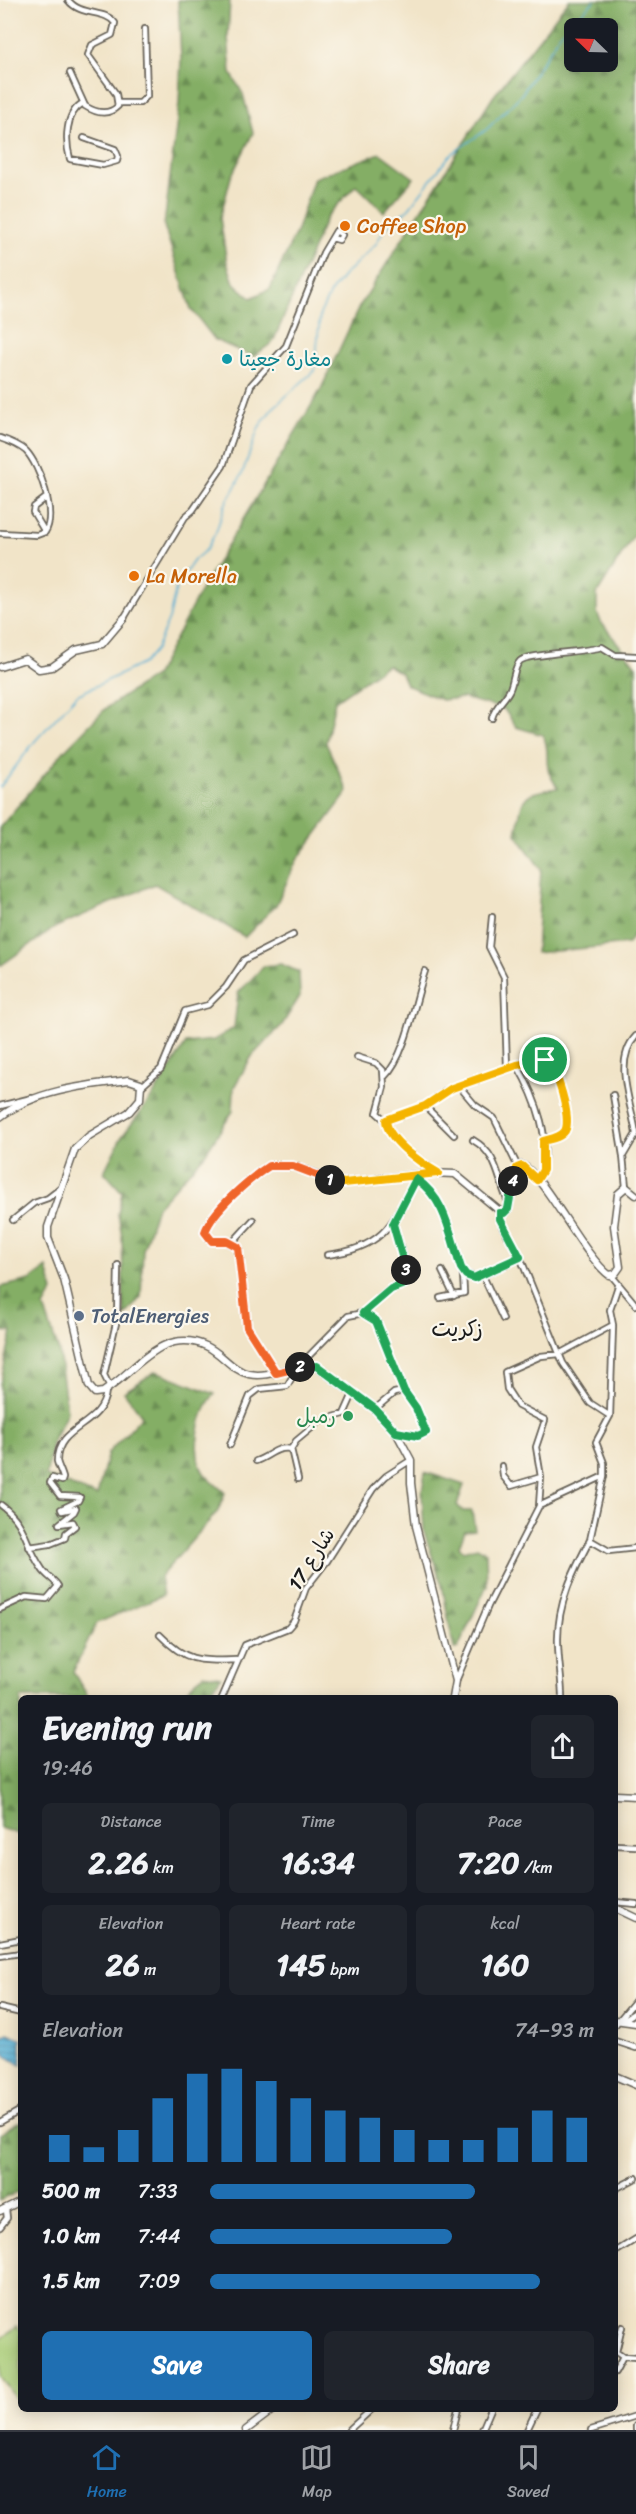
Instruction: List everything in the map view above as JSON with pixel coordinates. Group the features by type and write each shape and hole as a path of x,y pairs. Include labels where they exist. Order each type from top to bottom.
{"street":[{"path":"68,0 81,11 108,17 115,23 112,36 92,45 88,55 112,87 119,103"},
{"path":"119,103 140,103 147,96 146,29"},
{"path":"70,73 83,103 90,109 101,113 114,110 119,103"},
{"path":"83,103 75,107 71,117 67,146 70,159 103,165 117,161 118,156 115,149 84,138"},
{"path":"0,667 25,659 39,669 52,668 76,650 102,644 124,618 185,517 221,469 251,385 286,346 311,290 323,253 332,238"},
{"path":"0,438 27,452 47,497 50,516 45,532"},
{"path":"45,532 33,512 34,507 47,497"},
{"path":"0,532 37,535 45,532"},
{"path":"492,718 499,703 509,690 519,661 525,658 536,654 575,653 602,647 615,655 636,656"},
{"path":"492,917 489,946 504,976 507,1067"},
{"path":"293,935 244,960 220,994 208,1005 185,1011 161,1069 142,1086 140,1099 129,1112 88,1136 75,1149 48,1227 48,1238 64,1279 89,1386 95,1393 108,1389 153,1351 167,1344 182,1341 207,1347 244,1373 261,1375 317,1366 375,1409 396,1432 411,1460 411,1494 416,1526 456,1682"},
{"path":"425,971 400,1051 393,1068 385,1076 377,1113 386,1121 408,1153 438,1173"},
{"path":"624,1156 636,1134 627,1093 625,1062 636,1036"},
{"path":"357,1057 376,1063 385,1076"},
{"path":"386,1121 425,1106 445,1091 507,1067 549,1062 561,1089 567,1114 566,1127 561,1135 543,1141"},
{"path":"517,1065 540,1114 543,1170 537,1180"},
{"path":"0,1106 129,1080 137,1081 142,1086"},
{"path":"459,1086 475,1105 494,1118 518,1167 509,1204 505,1212 500,1213"},
{"path":"613,1095 624,1156 626,1188 636,1196"},
{"path":"0,1117 32,1098"},
{"path":"425,1106 454,1135"},
{"path":"473,1140 493,1156 500,1186 509,1204"},
{"path":"276,1373 247,1327 243,1305 241,1254 232,1243 208,1239 205,1232 209,1222 269,1166 293,1166 344,1183 438,1173 460,1176 500,1213 502,1226 520,1257 559,1354 590,1403 610,1416"},
{"path":"518,1167 526,1167 574,1235 606,1274 611,1275 636,1305"},
{"path":"327,1255 361,1247 393,1224 417,1177"},
{"path":"417,1177 430,1189 439,1202 463,1272 464,1293 440,1298"},
{"path":"13,1220 34,1203 48,1198 63,1186"},
{"path":"611,1275 620,1267 614,1211 620,1190 626,1188"},
{"path":"232,1243 253,1221"},
{"path":"230,1444 250,1396 259,1389 287,1386 298,1368 348,1316 363,1313 391,1289 406,1281 404,1258 393,1224"},
{"path":"463,1272 474,1278 483,1276 520,1257"},
{"path":"29,1547 58,1542 65,1538 66,1533 75,1526 74,1522 59,1524 76,1508 62,1511 61,1509 78,1501 80,1497 60,1496 50,1483 53,1478 63,1480 57,1463 61,1447 72,1430 92,1419 103,1407 108,1389 104,1375 117,1319 118,1265"},
{"path":"442,1271 454,1296"},
{"path":"483,1276 503,1319"},
{"path":"562,1695 558,1642 561,1611 570,1579 590,1540 604,1476 604,1463 596,1442 610,1416 613,1325 610,1310 618,1286"},
{"path":"363,1313 376,1321 404,1391 416,1408 426,1432 418,1436 396,1432"},
{"path":"454,1695 456,1682 488,1606 539,1506 541,1477 536,1447 545,1420 518,1406 511,1398 504,1378 505,1372 531,1360 559,1354 613,1325"},
{"path":"375,1409 394,1393 404,1391"},
{"path":"256,1461 264,1459 272,1451 291,1449 301,1436 320,1421 344,1414 353,1394"},
{"path":"291,1449 298,1479"},
{"name":"شارع 17","path":"223,1695 236,1660 245,1645 288,1628 294,1621 306,1588 373,1489 386,1476 411,1460"},
{"path":"502,1466 503,1476 511,1486 541,1477"},
{"path":"539,1506 604,1476"},
{"path":"0,1609 26,1598 47,1599 58,1588 57,1582 44,1572 29,1547 25,1530 12,1513 1,1505"},
{"path":"590,1540 609,1551 636,1548"},
{"path":"160,1635 171,1646 192,1659 236,1660"},
{"path":"618,1796 636,1796"},
{"path":"618,1845 636,1846"},
{"path":"618,1902 636,1904"},
{"path":"618,1909 636,1918"},
{"path":"0,1944 18,1940"},
{"path":"0,1956 18,1953"},
{"path":"618,2020 636,2000"},
{"path":"0,2008 18,2012"},
{"path":"618,2021 636,2012"},
{"path":"618,2021 636,2023"},
{"path":"618,2042 636,2048"},
{"path":"618,2077 636,2085"},
{"path":"0,2122 18,2112"},
{"path":"618,2187 636,2178"},
{"path":"0,2227 7,2218 3,2210 18,2202"},
{"path":"618,2250 636,2239"},
{"path":"618,2342 622,2327"},
{"path":"618,2352 623,2357 636,2358"},
{"path":"618,2366 623,2357"},
{"path":"246,2430 270,2412"},
{"path":"349,2430 369,2412"},
{"path":"453,2430 457,2412"},
{"path":"482,2430 490,2412"},
{"path":"527,2430 536,2412"},
{"path":"591,2430 636,2416"}],"green space":[{"path":"178,0 230,0 228,37 231,73 243,94 253,133 231,177 220,218 227,263 234,283 251,298 270,289 297,230 314,178 380,153 414,178 384,212 356,185 327,216 273,342 253,357 215,340 191,309 164,226 179,103 181,58"},
{"path":"569,0 636,0 636,532 597,594 597,612 601,622 636,666 636,931 628,944 536,953 541,869 516,834 525,799 535,792 558,788 549,772 543,735 516,727 504,709 463,698 442,700 406,685 401,673 387,665 335,701 326,743 348,792 297,860 276,905 245,937 155,884 56,927 0,966 0,827 65,750 106,708 156,675 203,586 320,391 359,307 493,97"},
{"path":"281,964 299,972 300,996 282,1025 252,1056 234,1087 233,1111 205,1154 157,1207 143,1250 141,1297 124,1317 122,1236 118,1214 122,1192 104,1172 121,1138 154,1094 186,1043 214,1040 234,1028 238,993 264,966"},
{"path":"47,1268 53,1291 44,1307 59,1352 67,1412 52,1443 46,1476 97,1496 108,1453 142,1416 124,1392 156,1371 215,1394 209,1401 201,1421 198,1455 204,1473 225,1493 218,1511 160,1577 163,1595 97,1623 73,1672 87,1695 18,1695 18,1834 0,1828 0,1385 12,1332 0,1331 0,1287 30,1280"},
{"path":"425,1472 464,1485 457,1505 463,1511 472,1511 475,1530 465,1531 459,1546 463,1551 477,1547 486,1552 487,1585 458,1648 454,1649 442,1585 424,1532 422,1492"},
{"path":"204,1674 221,1677 208,1695 181,1695"},
{"path":"18,2123 18,2192 0,2201 0,2134"},
{"path":"18,2327 18,2402 0,2377 0,2339"}],"water":[{"path":"8,2033 18,2038 18,2063 3,2052 1,2038"}],"waterway":[{"path":"0,787 35,741 77,695 144,663 156,649 169,619 176,588 195,559 206,550 216,532 225,505 242,474 259,427 272,409 315,370 320,314 330,293 344,275 376,244 384,229 409,208 450,155 486,130 521,95 560,34 595,0"}],"place":[{"name":"Coffee Shop","path":"345,226"},
{"name":"مغارة جعيتا","path":"227,359"},
{"name":"La Morella","path":"134,576"},
{"name":"TotalEnergies","path":"79,1316"},
{"name":"رمبل","path":"348,1416"}],"district":[{"name":"زكريت","path":"457,1328"}],"route":[{"path":"545,1060 552,1065 561,1089 567,1114 566,1127 561,1135 543,1141 543,1170 537,1180 526,1167 517,1168 508,1209 500,1213 502,1226 520,1257 480,1277 474,1278 466,1275 461,1268 435,1194 416,1179 393,1224 404,1258 406,1281 391,1289 363,1313 373,1317 376,1321 404,1391 422,1419 426,1432 418,1436 396,1432 375,1409 346,1390 317,1366 307,1365 276,1373 247,1327 243,1305 241,1254 238,1247 227,1241 208,1239 205,1232 209,1222 242,1188 269,1166 302,1168 344,1183 438,1173 403,1148 387,1126 386,1120 425,1106 445,1091 507,1067 545,1060"}]}
